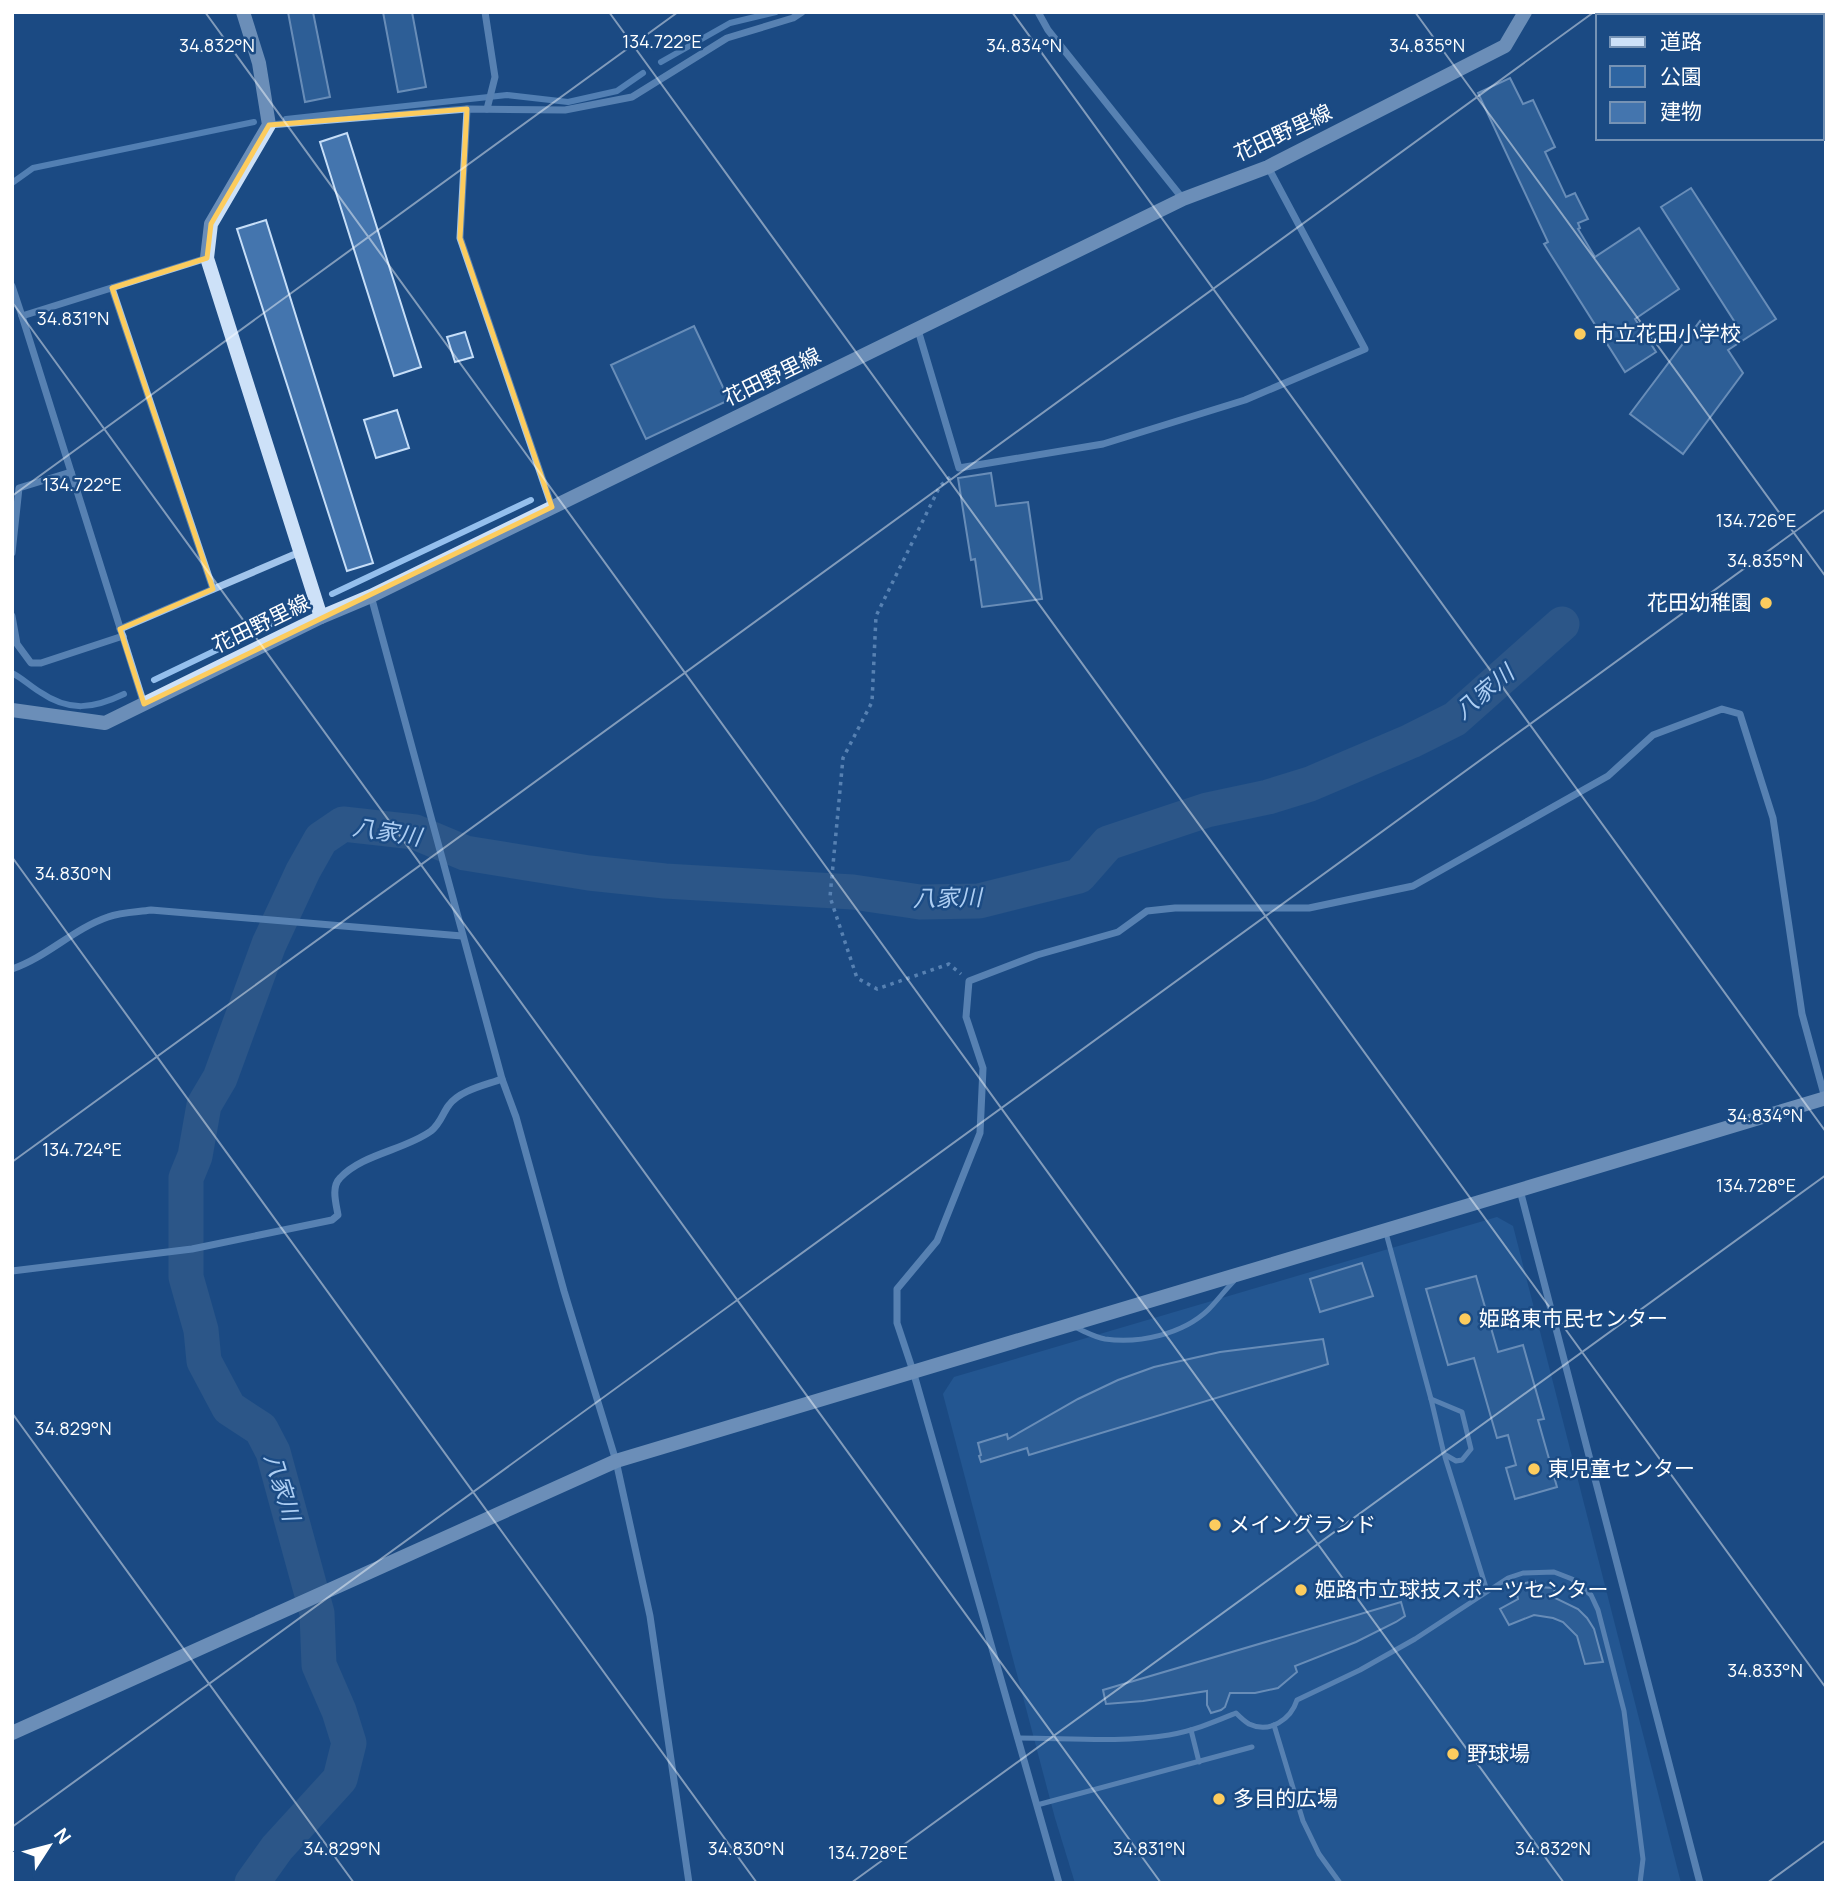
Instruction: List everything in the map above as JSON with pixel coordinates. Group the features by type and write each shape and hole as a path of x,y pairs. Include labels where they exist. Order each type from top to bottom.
{"street":[{"path":"243,12 259,62 269,125 211,223 207,258 321,617"},
{"path":"485,12 495,77 487,108"},
{"path":"269,125 467,109 565,110 632,97 727,38 793,18 802,12"},
{"path":"1038,12 1048,30 1183,199"},
{"name":"花田野里線","path":"12,710 105,723 1183,199 1268,167 1506,46 1525,12"},
{"path":"467,109 460,238 552,507"},
{"path":"918,330 959,468 1103,444 1245,400 1365,349 1268,167"},
{"path":"22,316 207,258"},
{"path":"12,286 144,704"},
{"path":"112,288 213,589"},
{"path":"12,553 19,488 71,472"},
{"path":"12,616 17,644 31,663 41,663 122,632 300,552"},
{"path":"371,596 502,1079 516,1117 564,1291 616,1461 650,1616 689,1883"},
{"path":"12,1732 616,1461 913,1371 1520,1189 1825,1099 1802,1014 1773,818 1740,714 1722,709 1653,735 1608,776 1413,886 1308,908 1175,908 1147,912 1118,932 1037,955 969,981 966,1017 983,1068 980,1133 937,1241 897,1289 897,1324 913,1371 1059,1883"},
{"path":"12,969 28,964 68,937 108,917 151,909 463,936"},
{"path":"12,1271 192,1249 332,1220 338,1214 335,1193 337,1180 351,1169 429,1132 442,1119 449,1104 460,1095 502,1079"},
{"path":"1520,1189 1700,1883"}],"lane":[{"path":"1385,1230 1444,1454 1486,1591"},
{"path":"1068,1325 1102,1339 1147,1338 1168,1333 1187,1325 1207,1311 1240,1273"},
{"path":"1431,1399 1462,1412 1470,1442 1471,1449 1462,1460 1455,1461 1444,1454"},
{"path":"1018,1738 1122,1739 1170,1735 1236,1713 1249,1724 1265,1727 1274,1725 1282,1722 1294,1711 1297,1700 1360,1670 1415,1639 1508,1578 1523,1573 1554,1572 1572,1579 1591,1595 1598,1610 1624,1711 1643,1859 1641,1882"},
{"path":"1274,1725 1303,1821 1319,1854 1340,1883"},
{"path":"1191,1730 1199,1762"},
{"path":"1037,1805 1252,1747"}],"path":[{"path":"959,468 940,486 876,616 872,702 843,758 830,897 856,978 877,989 949,964 969,981"}],"highlighted area":[{"path":"467,109 460,238 552,507 144,704 120,629 213,589 112,288 207,258 211,224 269,125"}],"green space":[{"name":"姫路市立球技スポーツセンター","path":"1497,1217 1513,1226 1681,1883 1075,1883 1055,1818 943,1394 954,1377"}],"building":[{"path":"288,12 313,12 330,97 305,102"},
{"path":"383,12 412,12 426,87 398,92"},
{"path":"1510,78 1523,104 1533,100 1555,147 1545,152 1566,197 1575,193 1588,219 1578,223 1578,229 1595,257 1639,228 1679,289 1635,319 1656,352 1625,372 1544,244 1548,242 1478,93"},
{"path":"347,133 421,367 394,376 320,142"},
{"path":"1691,188 1776,319 1728,350 1743,373 1683,454 1630,414 1700,321 1712,339 1736,324 1661,207"},
{"path":"266,220 373,563 347,571 237,229"},
{"path":"694,326 729,400 646,439 611,365"},
{"path":"465,332 473,357 455,362 447,337"},
{"path":"397,410 409,448 376,458 364,420"},
{"path":"991,473 996,506 1028,502 1042,599 982,607 975,559 971,560 958,478"},
{"path":"1362,1263 1373,1296 1320,1312 1310,1279"},
{"path":"1476,1276 1498,1352 1523,1345 1544,1419 1538,1420 1557,1487 1515,1499 1506,1468 1516,1465 1508,1435 1497,1438 1474,1358 1448,1365 1426,1289"},
{"path":"1323,1339 1328,1364 1029,1455 1027,1448 981,1462 978,1443 1007,1434 1008,1439 1078,1399 1154,1367 1220,1352"},
{"path":"1535,1581 1536,1587 1555,1588 1553,1597 1578,1609 1587,1618 1594,1629 1603,1662 1585,1664 1577,1636 1563,1622 1553,1618 1534,1615 1509,1625 1500,1609 1518,1599 1515,1585"},
{"path":"1401,1602 1405,1616 1396,1622 1356,1642 1295,1666 1297,1672 1278,1688 1255,1693 1230,1693 1225,1707 1221,1710 1211,1713 1207,1705 1207,1691 1106,1704 1103,1690"}],"waterway":[{"path":"661,62 730,23 776,12"},
{"path":"286,119 507,95 568,102 617,91 643,73"},
{"path":"12,183 33,168 254,122"},
{"path":"332,594 531,500"},
{"path":"154,680 300,610"},
{"name":"八家川","path":"252,1883 277,1848 340,1779 349,1743 339,1711 319,1665 317,1613 273,1452 261,1429 229,1408 204,1361 201,1330 186,1277 186,1178 195,1156 204,1105 220,1078 269,944 321,839 343,824 415,832 465,853 589,873 665,881 853,892 920,902 979,901 1079,876 1108,843 1207,810 1268,797 1310,784 1411,741 1455,719 1562,624"},
{"path":"12,673 36,690 61,703 71,705 102,703 124,694"}],"place":[{"name":"市立花田小学校","path":"1580,334"},
{"name":"花田幼稚園","path":"1766,603"},
{"name":"姫路東市民センター","path":"1465,1319"},
{"name":"東児童センター","path":"1534,1469"},
{"name":"メイングランド","path":"1215,1525"},
{"name":"姫路市立球技スポーツセンター","path":"1301,1590"},
{"name":"野球場","path":"1453,1754"},
{"name":"多目的広場","path":"1219,1799"}]}
